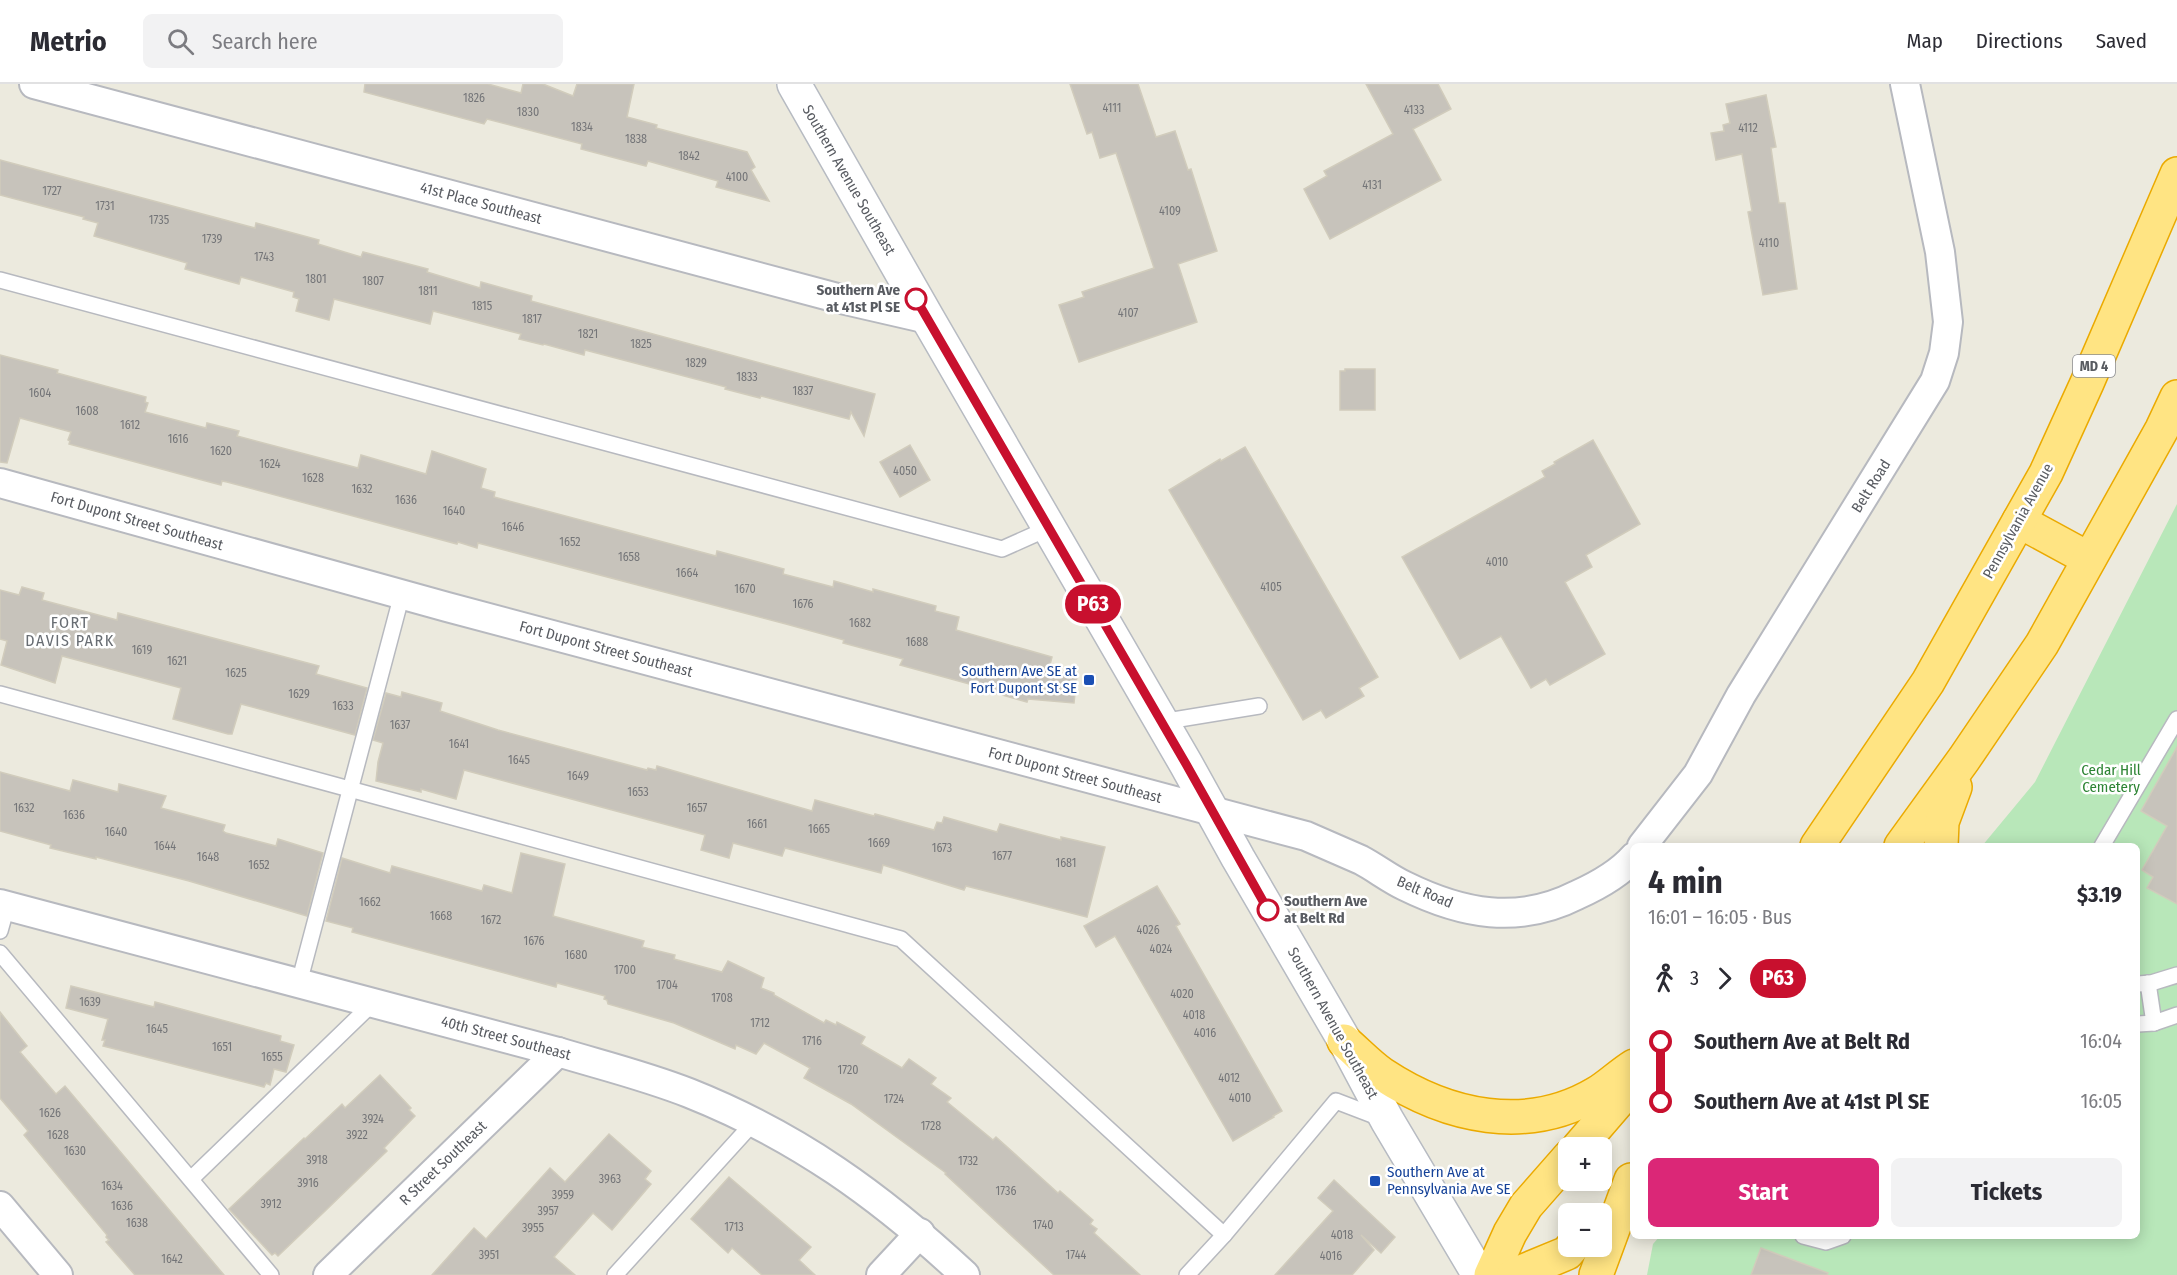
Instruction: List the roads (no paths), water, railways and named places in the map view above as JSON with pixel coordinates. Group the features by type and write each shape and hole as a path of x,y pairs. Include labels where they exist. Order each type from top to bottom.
{"highway":[{"name":"Pennsylvania Avenue","path":"1819,843 1928,682 2046,473 2177,174"},
{"path":"1903,843 1964,759 2042,644 2162,429 2177,397"},
{"path":"2019,520 2089,559"},
{"path":"1941,843 1942,822 1964,759"},
{"path":"1344,1041 1380,1073 1409,1090 1456,1109 1478,1115 1530,1117 1559,1110 1596,1093 1630,1068"},
{"path":"1587,1137 1630,1088"},
{"path":"1491,1275 1510,1233 1526,1206 1558,1170"},
{"path":"1611,1203 1630,1181"},
{"path":"1596,1275 1630,1184"},
{"path":"1514,1275 1558,1257"}],"main road":[{"name":"Southern Avenue Southeast","path":"794,84 1213,812 1387,1120 1479,1275"}],"street":[{"name":"41st Place Southeast","path":"34,84 830,296 928,320"},
{"name":"Belt Road","path":"1644,843 1698,774 1741,695 1935,381 1944,353 1948,322 1940,252 1905,84"},
{"name":"Fort Dupont Street Southeast","path":"0,483 402,594 1213,812"},
{"name":"Belt Road","path":"1213,812 1306,836 1363,861 1402,885 1432,899 1488,912 1511,914 1563,903 1593,888 1630,862"},
{"name":"40th Street Southeast","path":"2,914 374,1002 558,1052 686,1092 754,1122 799,1146 840,1172 920,1233 965,1275"},
{"name":"R Street Southeast","path":"328,1275 558,1052"},
{"path":"0,1206 58,1275"},
{"path":"881,1275 920,1233"}],"lane":[{"path":"0,280 1002,549 1049,528"},
{"path":"299,983 402,594"},
{"path":"0,694 901,939 1224,1235"},
{"path":"1161,722 1259,706"},
{"path":"2104,843 2177,719"},
{"path":"0,953 272,1275"},
{"path":"2154,1023 2143,984 2177,975"},
{"path":"191,1179 374,1002"},
{"path":"2140,1024 2154,1023 2177,1015"},
{"path":"1187,1275 1224,1235 1336,1101 1387,1120"},
{"path":"615,1275 754,1122"},
{"path":"1814,1239 1826,1242 1834,1239"}],"place":[{"name":"Southern Ave at 41st Pl SE","path":"916,299"},
{"name":"Southern Ave SE at Fort Dupont St SE","path":"1089,680"},
{"name":"Southern Ave at Belt Rd","path":"1268,910"},
{"name":"Southern Ave at Pennsylvania Ave SE","path":"1375,1181"}],"district":[{"name":"FORT DAVIS PARK","path":"70,631"}],"park label":[{"name":"Cedar Hill Cemetery","path":"2111,778"}]}
